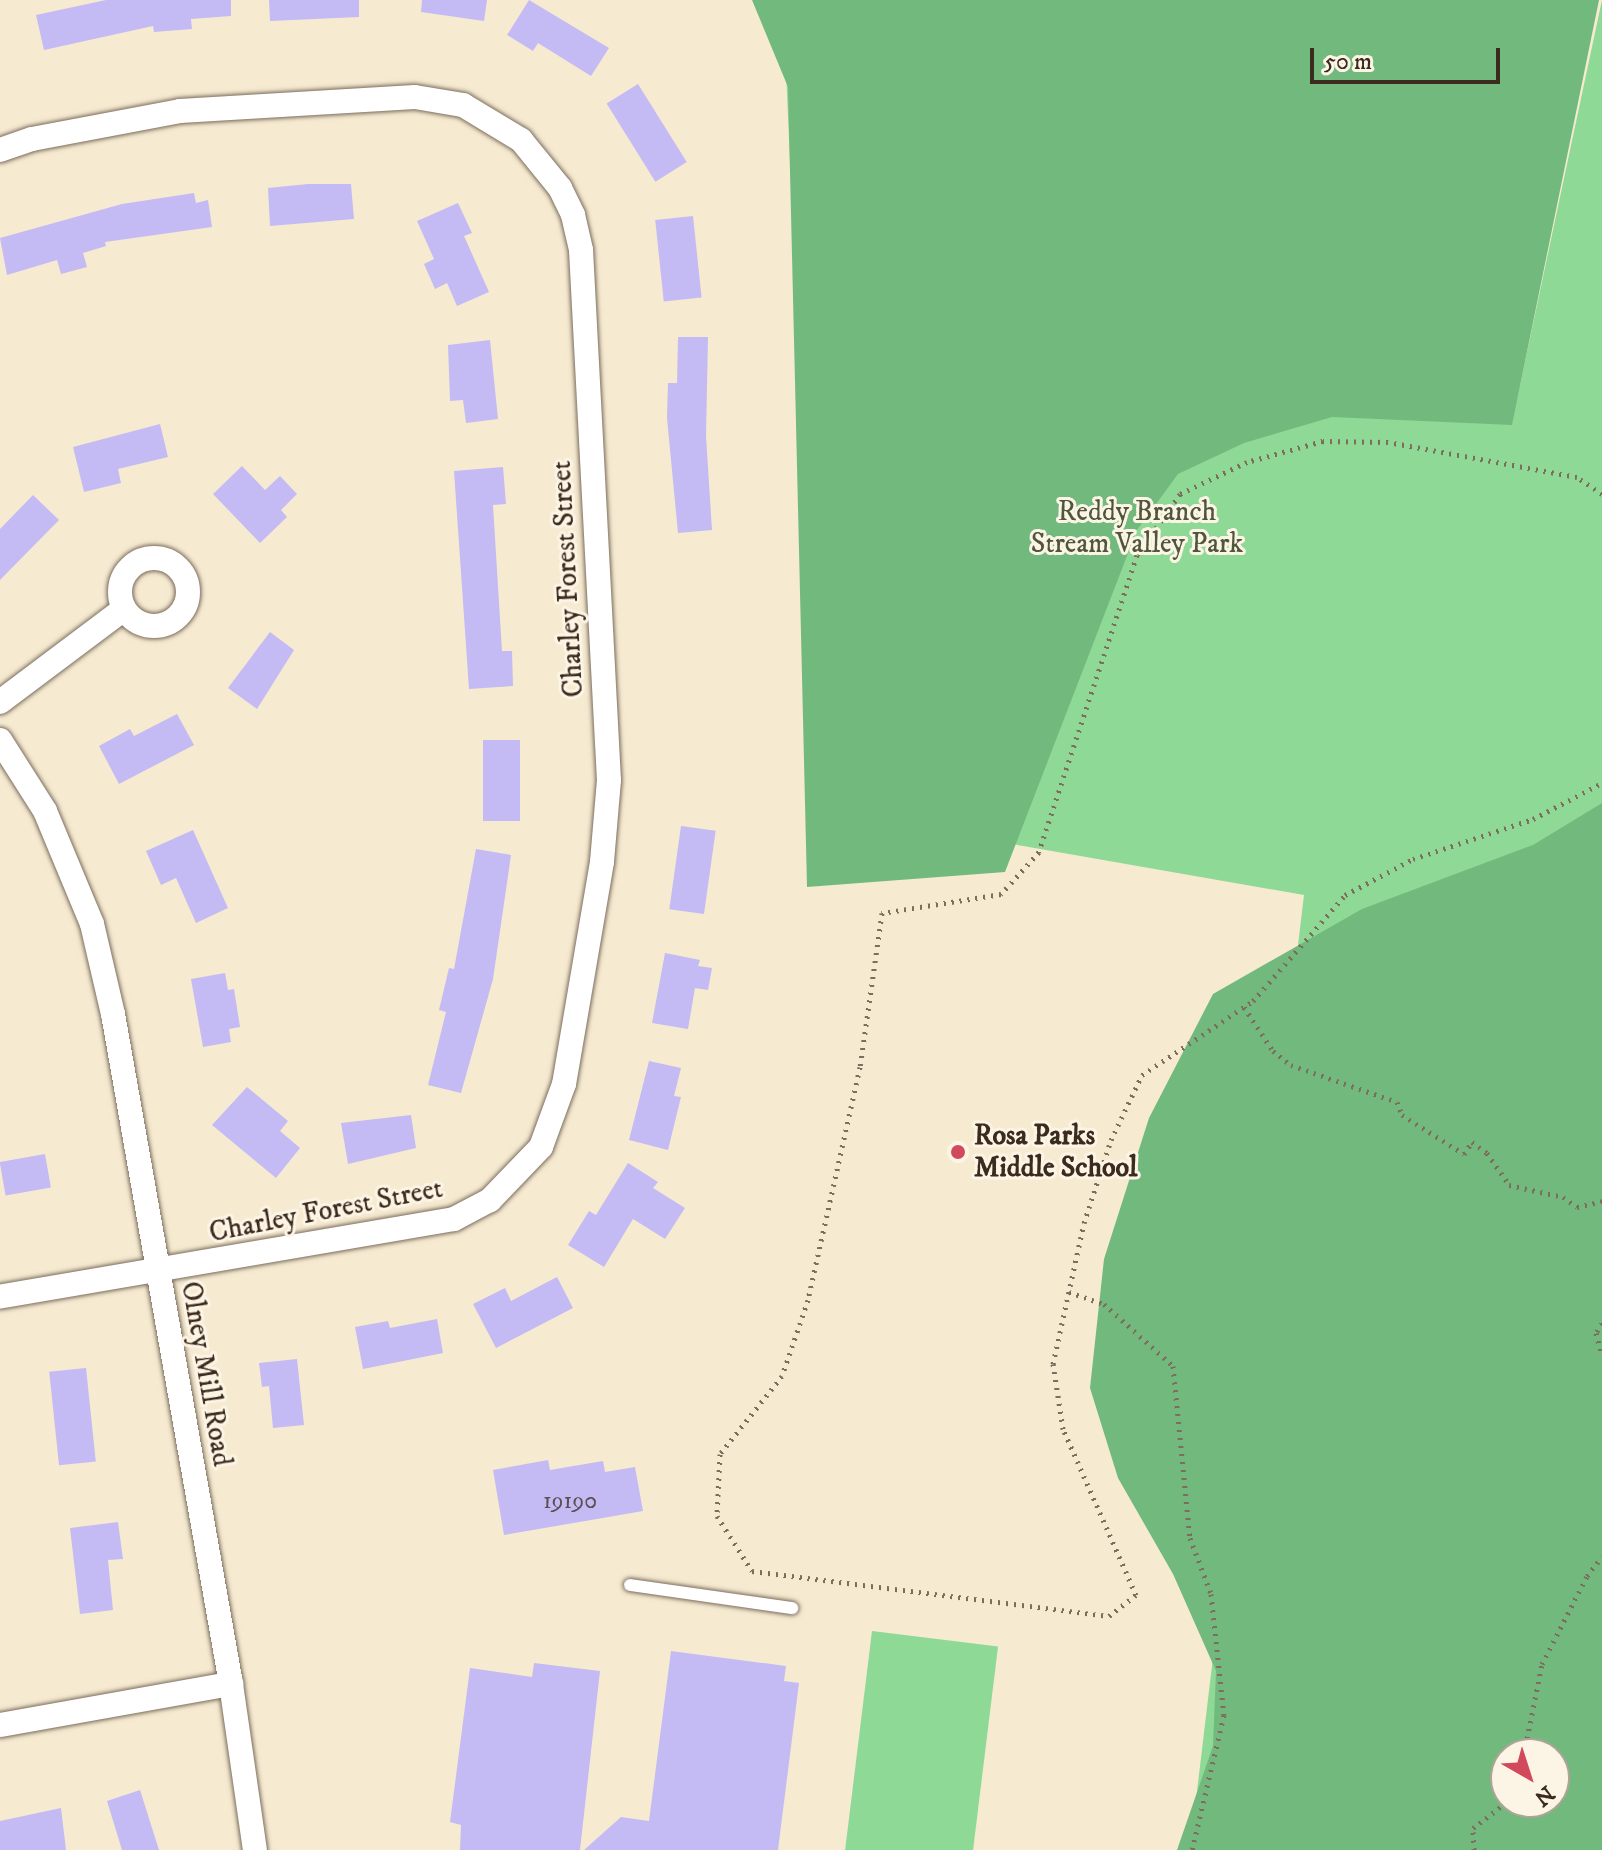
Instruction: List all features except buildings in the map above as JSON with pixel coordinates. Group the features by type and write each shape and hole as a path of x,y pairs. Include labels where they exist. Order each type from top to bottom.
{"street":[{"name":"Charley Forest Street","path":"0,150 32,139 180,111 441,99 483,114 521,140 560,188 573,215 581,250 609,780 602,862 564,1084 541,1147 490,1200 454,1219 158,1274 0,1297"},
{"path":"0,702 124,609"},
{"name":"Olney Mill Road","path":"0,740 45,811 92,924 113,1014 231,1684 255,1850"},
{"path":"0,1725 231,1684"}],"lane":[{"path":"630,1585 792,1608"}],"path":[{"path":"1602,494 1577,477 1388,442 1323,441 1247,462 1180,494 1137,555 1039,852 1001,894 882,913 860,1067 808,1300 782,1376 720,1454 717,1516 752,1571 1109,1616 1136,1595 1063,1429 1053,1364 1069,1292 1111,1140 1142,1075 1244,1007 1345,895 1413,859 1533,819 1602,783"},
{"path":"1244,1007 1273,1051 1291,1065 1397,1102 1402,1115 1464,1154 1472,1142 1487,1153 1509,1185 1563,1197 1577,1207 1602,1201"},
{"path":"1069,1292 1104,1304 1173,1366 1190,1538 1211,1594 1224,1715 1192,1850"},
{"path":"1602,1323 1596,1333 1602,1355"},
{"path":"1527,1738 1542,1664 1587,1576 1602,1557"},
{"path":"1474,1850 1473,1828 1490,1815"}],"green space":[{"path":"752,0 1599,0 1512,425 1332,417 1244,443 1178,474 1137,530 1005,872 807,887 788,87"},
{"name":"Reddy Branch Stream Valley Park","path":"783,0 1517,399 1602,0 1602,1850 1190,1850 1304,895 818,810"},
{"path":"1602,803 1602,1850 1177,1850 1213,1746 1216,1671 1173,1574 1118,1478 1090,1388 1104,1259 1149,1118 1213,994 1362,909 1533,845"},
{"path":"872,1631 998,1646 973,1850 845,1850"}],"place":[{"name":"Rosa Parks Middle School","path":"958,1152"}]}
